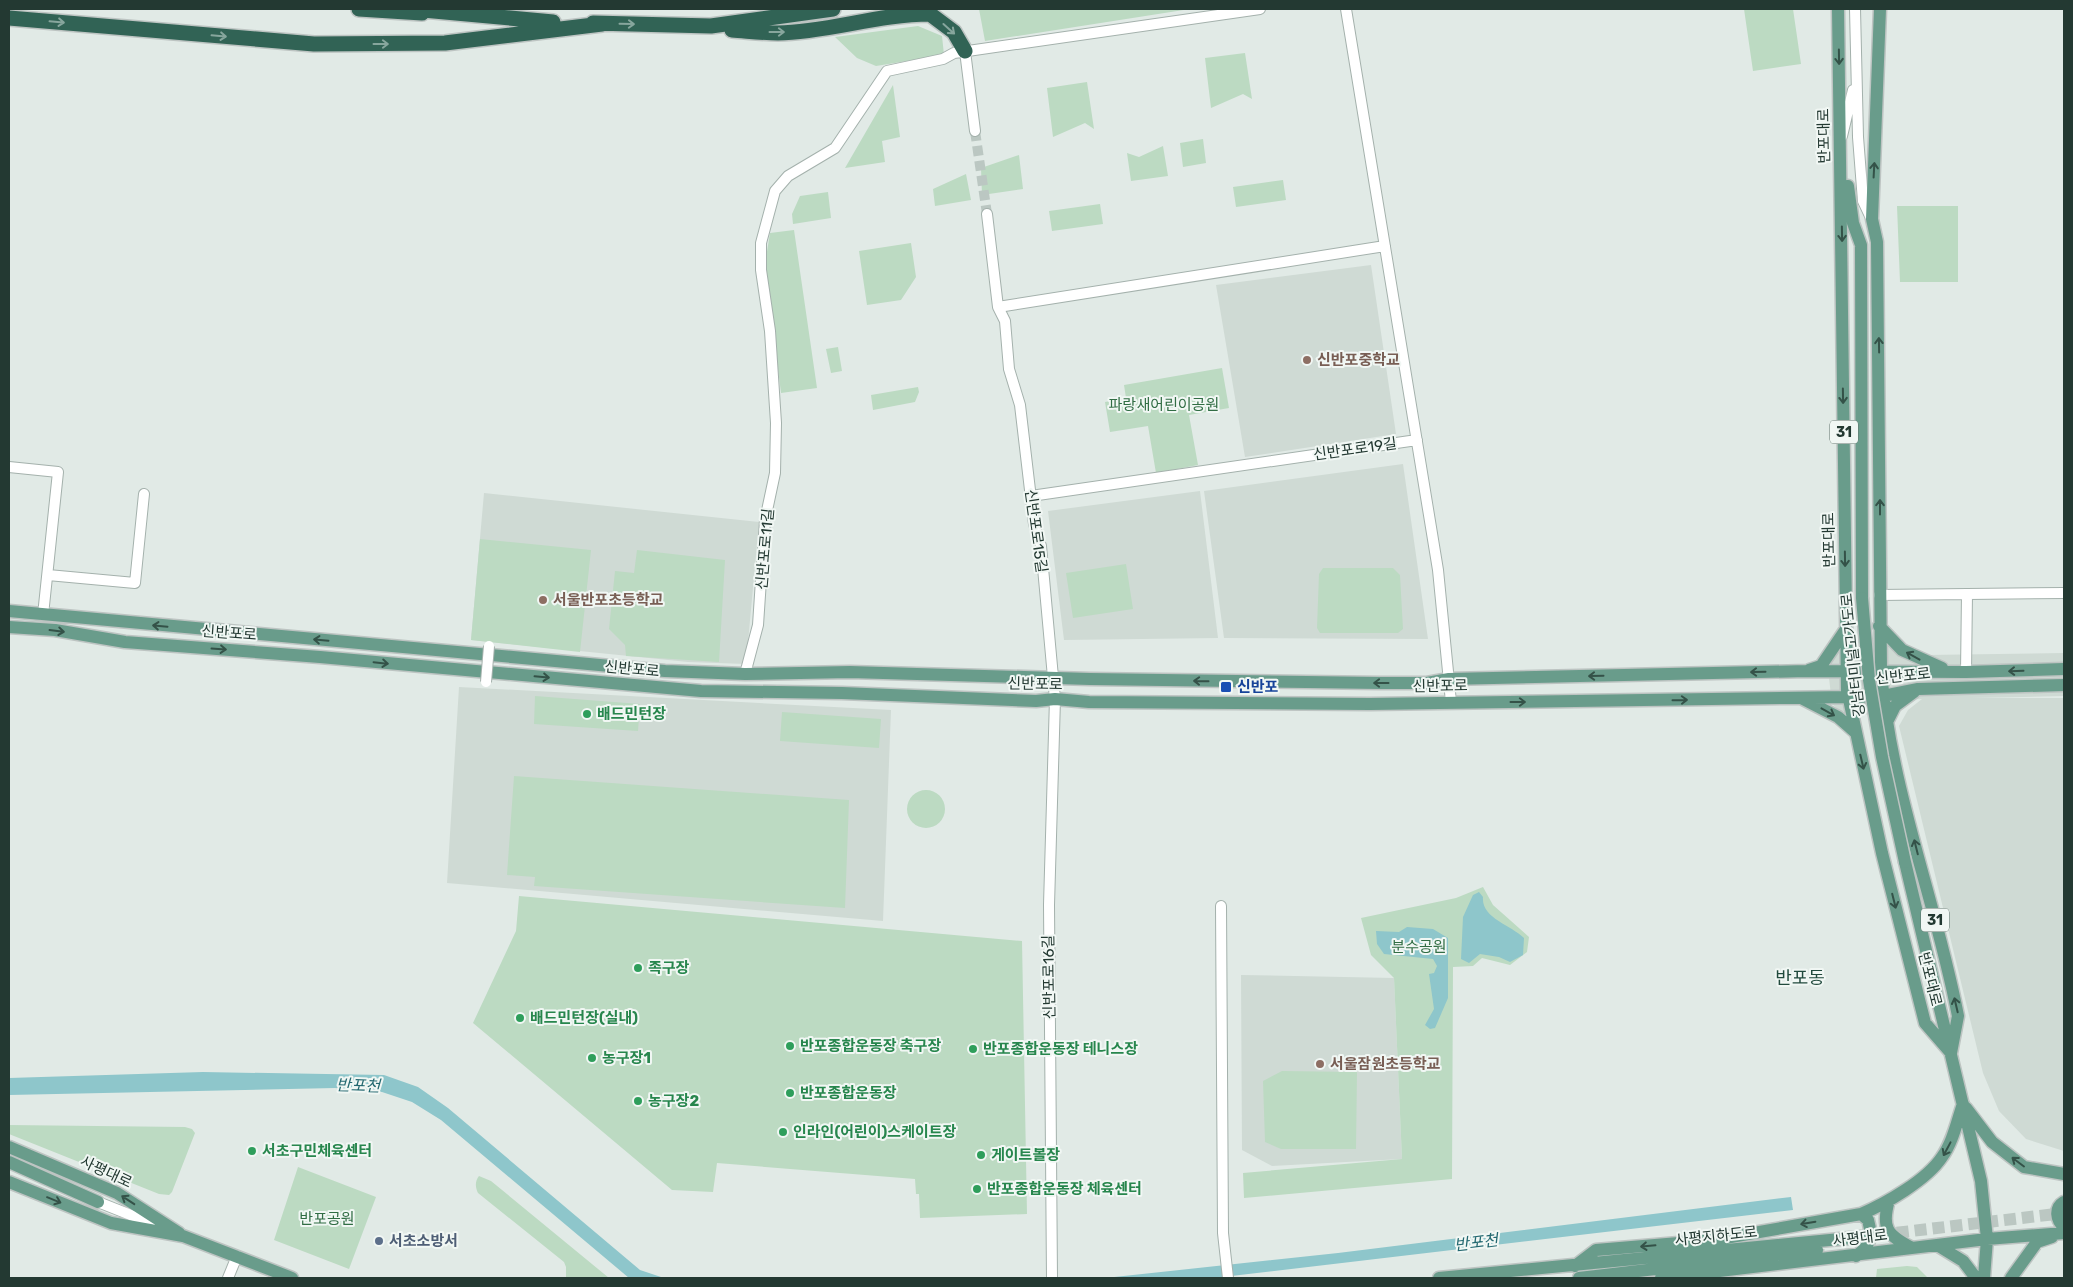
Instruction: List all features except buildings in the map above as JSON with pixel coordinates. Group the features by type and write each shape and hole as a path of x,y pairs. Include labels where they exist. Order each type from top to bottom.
{"highway":[{"path":"359,9 473,16"},
{"path":"412,9 529,22 711,26 777,33 817,29 890,16 930,14 954,32 965,51"},
{"path":"711,26 833,9"},
{"path":"9,18 314,44 445,43 602,24"}],"main road":[{"name":"반포대로","path":"1838,9 1846,671 1848,697 1871,802 1925,1023 1951,1053"},
{"name":"반포대로","path":"1880,9 1872,219 1877,242 1879,626 1883,696 1901,788 1958,1016 1951,1053 1981,1181 1987,1239 1984,1278"},
{"name":"31","path":"1841,167 1847,182 1853,223 1861,245"},
{"name":"31","path":"1861,245 1872,219"},
{"name":"강남터미널고가도로","path":"1861,245 1862,598 1869,680 1882,757 1905,862 1951,1053"},
{"name":"신반포로","path":"9,611 656,670 745,674 850,672 1380,683 1427,682 1449,679 1807,671 1961,672 2064,669"},
{"path":"1879,626 1906,653 1928,664 1961,672"},
{"name":"신반포로","path":"9,627 55,630 125,642 320,657 701,692 842,693 1098,702 1450,702 1883,696 1918,690 2064,684"},
{"path":"1807,671 1821,666 1846,629"},
{"path":"1887,722 1895,706 1918,690"},
{"path":"1798,698 1838,718 1855,732"},
{"path":"1871,802 1873,792 1880,785 1891,783 1901,788"},
{"path":"1963,1104 1992,1142 2024,1167 2064,1174"},
{"path":"1577,1272 1596,1250 1714,1240 1861,1214 1888,1200 1927,1173 1942,1158 1951,1142 1963,1104"},
{"name":"사평대로","path":"9,1147 117,1193 183,1236"},
{"path":"9,1162 98,1202"},
{"name":"사평대로","path":"9,1182 111,1223 183,1236 292,1278"},
{"path":"1888,1200 1884,1218 1887,1230 1897,1240 1912,1248"},
{"path":"2011,1278 2038,1242 2063,1231 2057,1212 2060,1205 2064,1202"},
{"path":"1860,1246 1866,1249 1871,1230 1868,1220 1861,1214"},
{"name":"사평대로","path":"1661,1278 1860,1246 1912,1248 2063,1231"},
{"path":"1937,1245 1963,1261 1976,1278"},
{"name":"사평지하도로","path":"1577,1272 1860,1246"},
{"name":"사평지하도로","path":"1602,1277 1860,1246"},
{"path":"1439,1278 1577,1272 1602,1277"}],"street":[{"name":"신반포로11길","path":"745,674 758,625 765,520 775,473 776,423 770,331 761,270 761,243 774,191 788,176 835,148 887,70 943,59 954,53 965,51 1260,9"},
{"path":"1346,9 1417,440"},
{"path":"1855,9 1855,74 1864,201 1872,219"},
{"path":"965,51 975,131"},
{"path":"1841,139 1855,74"},
{"name":"신반포로15길","path":"987,214 998,307 1004,321 1009,369 1020,405 1034,524 1041,546 1052,677"},
{"path":"998,307 1385,246"},
{"name":"신반포로19길","path":"1031,496 1417,440 1438,570 1450,702"},
{"path":"9,467 58,472 43,615"},
{"path":"48,575 135,583 144,494"},
{"path":"1879,594 2064,593"},
{"path":"1961,672 1967,594"},
{"path":"486,682 489,646"},
{"name":"신반포로16길","path":"1052,677 1055,700 1048,905 1052,1278"},
{"path":"1221,906 1224,1237 1228,1278"},
{"name":"사평대로","path":"98,1202 183,1236"},
{"path":"228,1278 237,1256"}],"shaded area":[{"name":"신반포중학교","path":"1371,265 1396,434 1245,457 1216,285"},
{"path":"1403,464 1428,639 1224,638 1204,491"},
{"path":"1200,491 1218,638 1064,640 1048,511"},
{"path":"484,493 759,522 746,664 688,662 471,640"},
{"path":"1901,641 1926,655 2064,653 2064,696 1972,698 2064,698 2064,1151 2026,1139 1999,1111 1983,1073 1899,726 1908,710 1922,699 1898,700 1888,712 1847,717 1832,704 1828,669 1840,645"},
{"path":"459,687 891,710 883,921 447,883"},
{"name":"서울잠원초등학교","path":"1241,975 1394,978 1402,1159 1272,1166 1242,1150"}],"green space":[{"path":"979,9 1190,9 985,41"},
{"path":"1744,9 1793,9 1801,64 1753,71"},
{"path":"918,26 942,36 944,55 876,66 857,58 835,37"},
{"path":"1245,53 1252,99 1243,94 1211,108 1205,58"},
{"path":"1087,82 1094,129 1085,123 1053,137 1047,88"},
{"path":"893,85 900,137 882,141 885,162 845,168"},
{"path":"1203,139 1206,163 1183,167 1180,143"},
{"path":"1163,146 1168,176 1131,181 1127,153 1139,157"},
{"path":"1019,155 1023,189 982,195 981,168"},
{"path":"966,174 971,200 935,206 933,189"},
{"path":"1283,180 1286,200 1236,207 1233,187"},
{"path":"828,192 831,218 793,224 792,214 800,196"},
{"path":"1100,204 1103,224 1052,231 1049,211"},
{"path":"1897,206 1958,206 1958,282 1900,282"},
{"path":"794,230 817,388 781,393 765,264 770,233"},
{"path":"911,243 916,277 901,300 867,305 859,251"},
{"path":"838,347 842,371 831,373 826,349"},
{"name":"파랑새어린이공원","path":"1222,368 1229,408 1189,415 1198,465 1156,473 1148,426 1110,432 1105,402 1126,398 1124,385"},
{"path":"918,387 919,392 915,402 873,410 871,395"},
{"path":"480,539 591,550 580,652 471,640"},
{"path":"637,550 725,560 719,662 626,656 625,645 609,629 615,571 634,573"},
{"path":"1126,564 1133,609 1073,618 1066,573"},
{"path":"1323,568 1393,568 1400,575 1403,629 1398,633 1320,633 1317,628 1319,574"},
{"name":"배드민턴장","path":"535,696 640,704 638,731 534,724"},
{"path":"782,712 881,719 879,748 780,741"},
{"path":"514,776 849,800 845,908 534,886 535,877 507,875"},
{"path":"926,790 940,795 945,809 940,823 926,828 912,823 907,809 912,795"},
{"name":"분수공원","path":"1483,887 1493,905 1529,937 1527,952 1510,965 1482,958 1473,966 1453,967 1452,1179 1244,1198 1243,1173 1402,1159 1394,978 1371,955 1361,918 1456,898"},
{"name":"반포종합운동장","path":"519,896 1022,941 1027,1214 920,1218 919,1194 916,1194 915,1179 717,1163 713,1192 672,1190 473,1023 516,931"},
{"path":"1282,1071 1357,1072 1356,1149 1281,1149 1265,1142 1263,1081"},
{"path":"9,1125 185,1127 192,1129 195,1133 172,1192 169,1195 159,1194 9,1134"},
{"name":"반포공원","path":"298,1167 376,1197 349,1269 274,1240"},
{"path":"479,1176 491,1181 609,1278 566,1278 564,1262 478,1193 476,1184"},
{"path":"1917,1267 1928,1278 1876,1278 1877,1269"}],"water":[{"path":"1479,892 1483,897 1487,910 1492,916 1524,938 1523,955 1510,962 1499,957 1480,954 1469,963 1461,959 1463,917 1473,895"},
{"path":"1407,927 1433,929 1448,938 1448,998 1435,1028 1430,1029 1425,1025 1434,1009 1429,974 1434,973 1437,966 1433,959 1384,954 1377,944 1376,931 1399,932"},
{"name":"반포천","path":"203,1072 384,1075 418,1087 448,1108 640,1270 664,1278 629,1278 441,1120 412,1102 382,1092 335,1088 9,1095 9,1078"},
{"name":"반포천","path":"1791,1197 1793,1210 1214,1278 1105,1278 1338,1253"}],"tunnel":[{"path":"975,131 987,214"},
{"path":"1861,1237 2064,1213"}],"place":[{"name":"신반포중학교","path":"1307,360"},
{"name":"서울반포초등학교","path":"543,600"},
{"name":"신반포","path":"1226,687"},
{"name":"배드민턴장","path":"587,714"},
{"name":"족구장","path":"638,968"},
{"name":"배드민턴장(실내)","path":"520,1018"},
{"name":"반포종합운동장 축구장","path":"790,1046"},
{"name":"반포종합운동장 테니스장","path":"973,1049"},
{"name":"농구장1","path":"592,1058"},
{"name":"서울잠원초등학교","path":"1320,1064"},
{"name":"반포종합운동장","path":"790,1093"},
{"name":"농구장2","path":"638,1101"},
{"name":"인라인(어린이)스케이트장","path":"783,1132"},
{"name":"서초구민체육센터","path":"252,1151"},
{"name":"게이트볼장","path":"981,1155"},
{"name":"반포종합운동장 체육센터","path":"977,1189"},
{"name":"서초소방서","path":"379,1241"}],"district":[{"name":"반포동","path":"1800,978"}]}
